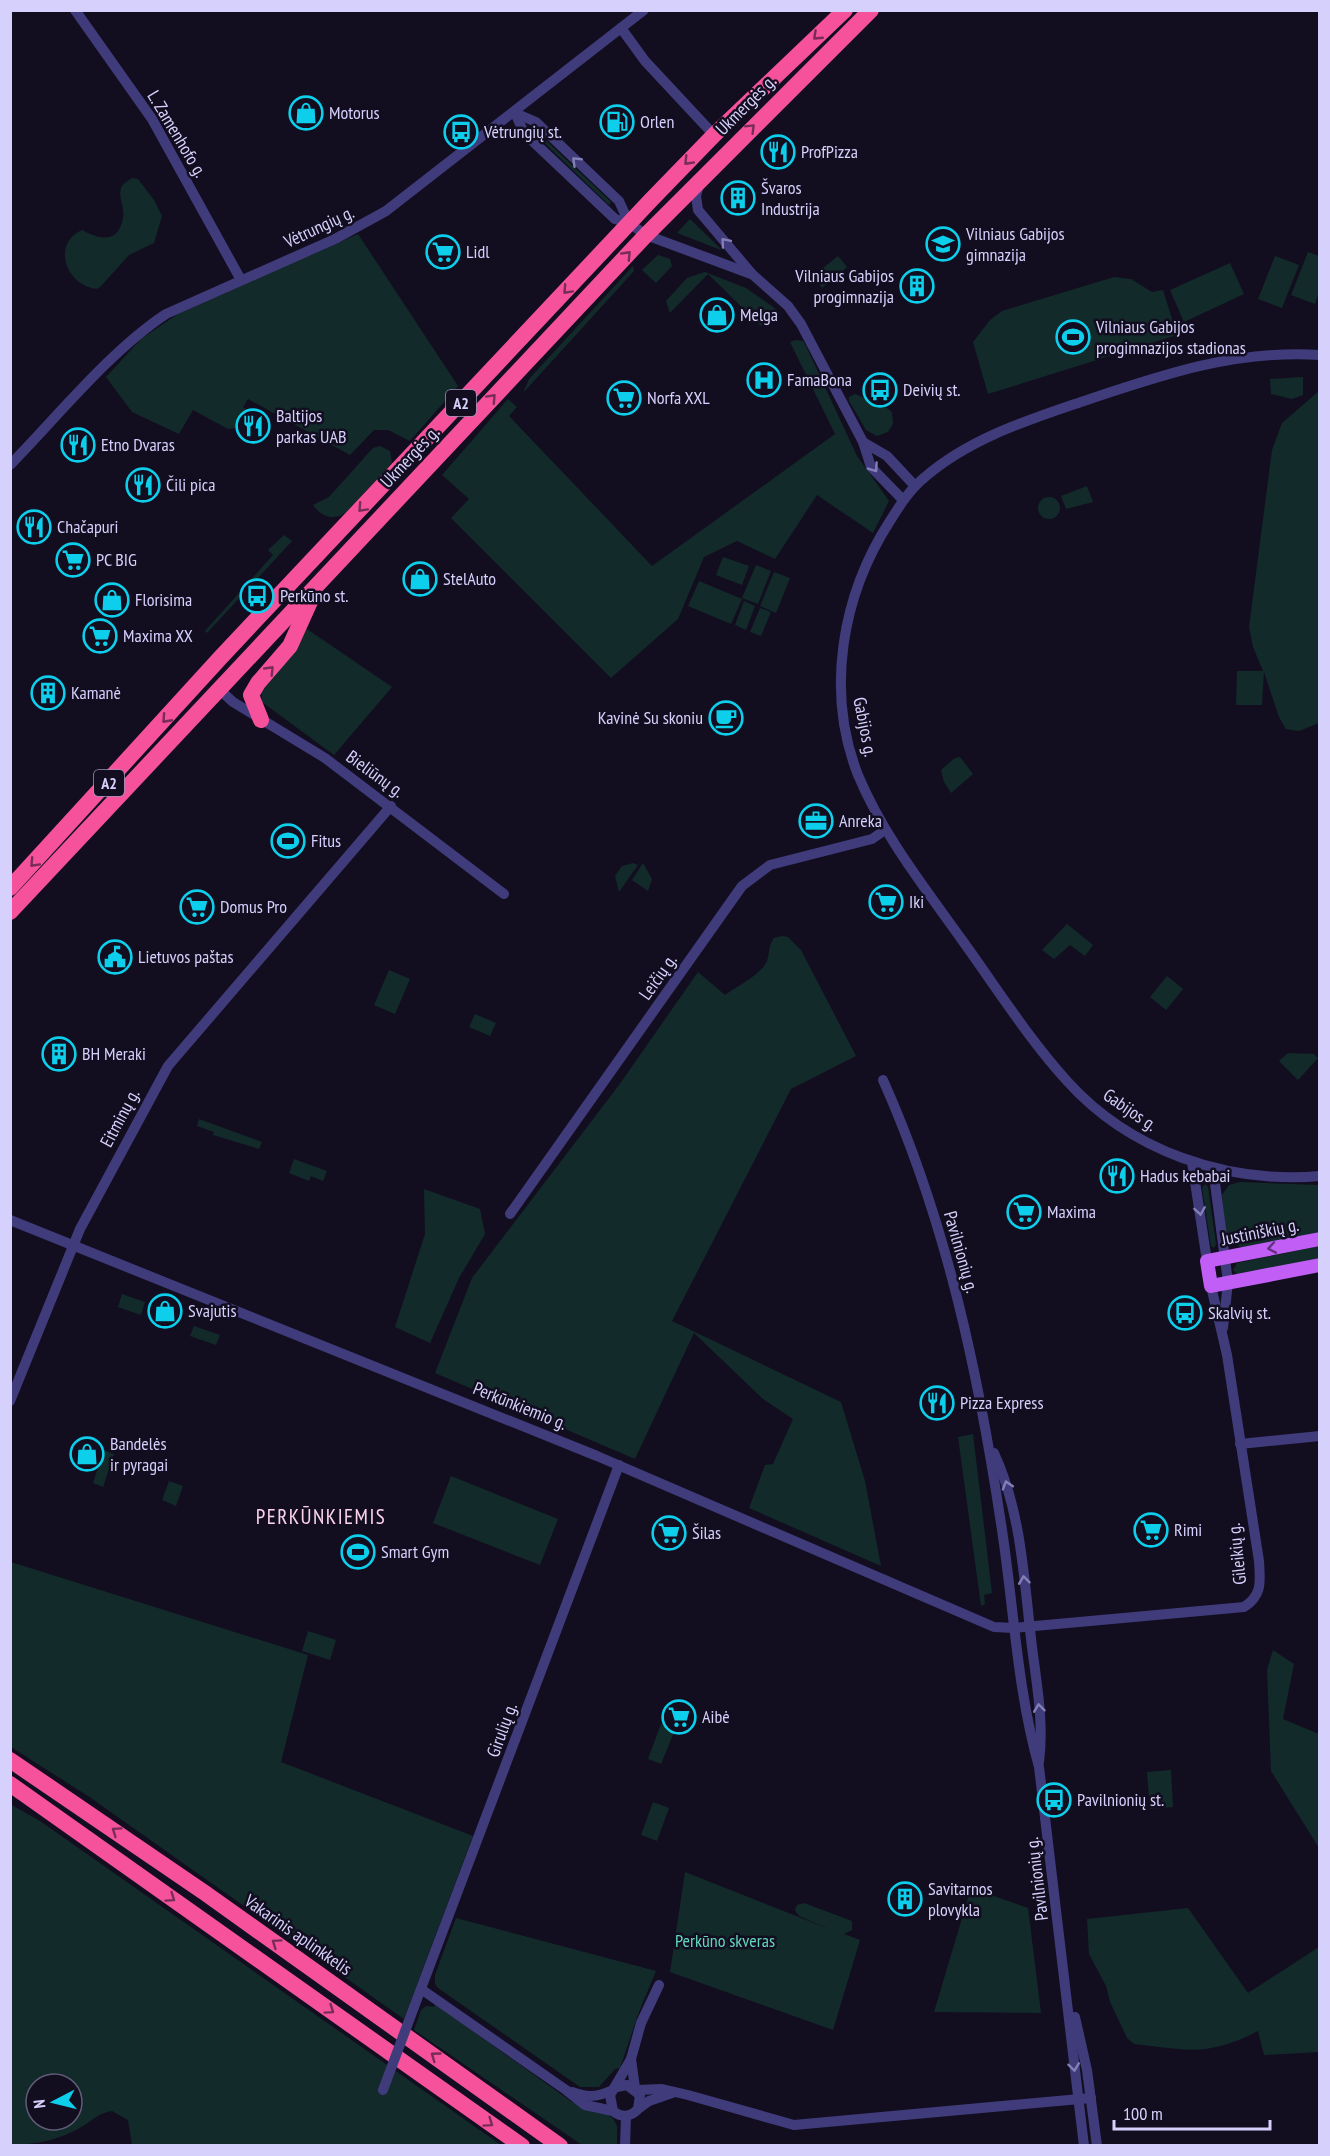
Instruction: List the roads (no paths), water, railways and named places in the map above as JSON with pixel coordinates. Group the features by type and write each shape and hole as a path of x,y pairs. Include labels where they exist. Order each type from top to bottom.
{"highway":[{"name":"Ukmergės g.","path":"10,888 200,681 629,223 714,135 845,10"},
{"name":"Ukmergės g.","path":"10,912 645,235 871,10"},
{"path":"261,720 252,702 254,688 290,646 320,581"},
{"path":"200,681 220,690"},
{"name":"Vakarinis aplinkkelis","path":"10,1760 195,1886 560,2145"},
{"path":"10,1784 522,2145"},
{"path":"10,1798 54,1816"}],"main road":[{"name":"Justiniškių g.","path":"1207,1261 1320,1239"},
{"name":"Gileikių g.","path":"1207,1261 1211,1286"},
{"path":"1211,1286 1320,1266"}],"street":[{"name":"L. Zamenhofo g.","path":"75,10 152,119 242,280"},
{"name":"Vėtrungių g.","path":"10,465 106,365 150,324 166,314 335,239 386,211 644,10"},
{"path":"621,28 645,61 714,135"},
{"path":"515,112 524,133 615,219 629,223 645,235 752,274"},
{"path":"515,112 536,122 619,201 629,223"},
{"path":"710,169 697,188 698,210 752,274 788,306 808,334 863,442 871,467 903,500"},
{"name":"Gabijos g.","path":"1320,355 1252,355 1170,372 1017,423 977,442 946,461 915,486 903,500 860,578 849,611 841,679 843,713 852,758 885,830 975,958 1066,1080 1091,1104 1129,1133 1192,1162 1213,1168 1270,1176 1320,1176"},
{"path":"863,442 886,456 915,486"},
{"name":"Bieliūnų g.","path":"220,690 233,702 325,758 504,894"},
{"name":"Eitminų g.","path":"10,1401 73,1245 168,1066 391,806"},
{"name":"Leičių g.","path":"510,1214 742,886 770,865 872,839 885,830"},
{"name":"Pavilnionių g.","path":"883,1080 916,1157 948,1259 988,1440 1027,1725 1039,1767 1084,2145"},
{"name":"Gileikių g.","path":"1192,1162 1207,1261"},
{"name":"Gileikių g.","path":"1213,1168 1228,1282 1223,1333"},
{"name":"Perkūnkiemio g.","path":"10,1220 619,1465 994,1626 1014,1628"},
{"name":"Gileikių g.","path":"1014,1628 1244,1607 1253,1601 1261,1586 1223,1333 1211,1286"},
{"path":"1240,1444 1320,1436"},
{"name":"Pavilnionių g.","path":"988,1440 1005,1476 1014,1511 1041,1723 1039,1767"},
{"name":"Girulių g.","path":"383,2090 619,1465"},
{"path":"613,2111 609,2101 631,2059 641,2023 659,1985"},
{"name":"Pavilnionių g.","path":"1067,1988 1084,2051 1097,2145"},
{"path":"421,1989 585,2104 626,2116"},
{"path":"631,2059 636,2089 641,2100 638,2109"},
{"path":"566,2090 586,2097 598,2097 627,2085 636,2089 662,2089 794,2125 1091,2098"},
{"path":"626,2116 649,2101 672,2093"},
{"path":"624,2145 626,2116"}],"place":[{"name":"Motorus","path":"306,113"},
{"name":"Orlen","path":"617,122"},
{"name":"Vėtrungių st.","path":"461,132"},
{"name":"ProfPizza","path":"778,152"},
{"name":"Švaros Industrija","path":"738,198"},
{"name":"Vilniaus Gabijos gimnazija","path":"943,244"},
{"name":"Lidl","path":"443,252"},
{"name":"Vilniaus Gabijos progimnazija","path":"917,286"},
{"name":"Melga","path":"717,315"},
{"name":"Vilniaus Gabijos progimnazijos stadionas","path":"1073,337"},
{"name":"FamaBona","path":"764,380"},
{"name":"Deivių st.","path":"880,390"},
{"name":"Norfa XXL","path":"624,398"},
{"name":"Baltijos parkas UAB","path":"253,426"},
{"name":"Etno Dvaras","path":"78,445"},
{"name":"Čili pica","path":"143,485"},
{"name":"Chačapuri","path":"34,527"},
{"name":"PC BIG","path":"73,560"},
{"name":"StelAuto","path":"420,579"},
{"name":"Perkūno st.","path":"257,596"},
{"name":"Florisima","path":"112,600"},
{"name":"Maxima XX","path":"100,636"},
{"name":"Kamanė","path":"48,693"},
{"name":"Kavinė Su skoniu","path":"726,718"},
{"name":"Anreka","path":"816,821"},
{"name":"Fitus","path":"288,841"},
{"name":"Iki","path":"886,902"},
{"name":"Domus Pro","path":"197,907"},
{"name":"Lietuvos paštas","path":"115,957"},
{"name":"BH Meraki","path":"59,1054"},
{"name":"Hadus kebabai","path":"1117,1176"},
{"name":"Maxima","path":"1024,1212"},
{"name":"Svajutis","path":"165,1311"},
{"name":"Skalvių st.","path":"1185,1313"},
{"name":"Pizza Express","path":"937,1403"},
{"name":"Bandelės ir pyragai","path":"87,1454"},
{"name":"Rimi","path":"1151,1530"},
{"name":"Šilas","path":"669,1533"},
{"name":"Smart Gym","path":"358,1552"},
{"name":"Aibė","path":"679,1717"},
{"name":"Pavilnionių st.","path":"1054,1800"},
{"name":"Savitarnos plovykla","path":"905,1899"}],"district":[{"name":"PERKŪNKIEMIS","path":"321,1517"}],"park label":[{"name":"Perkūno skveras","path":"725,1941"}]}
